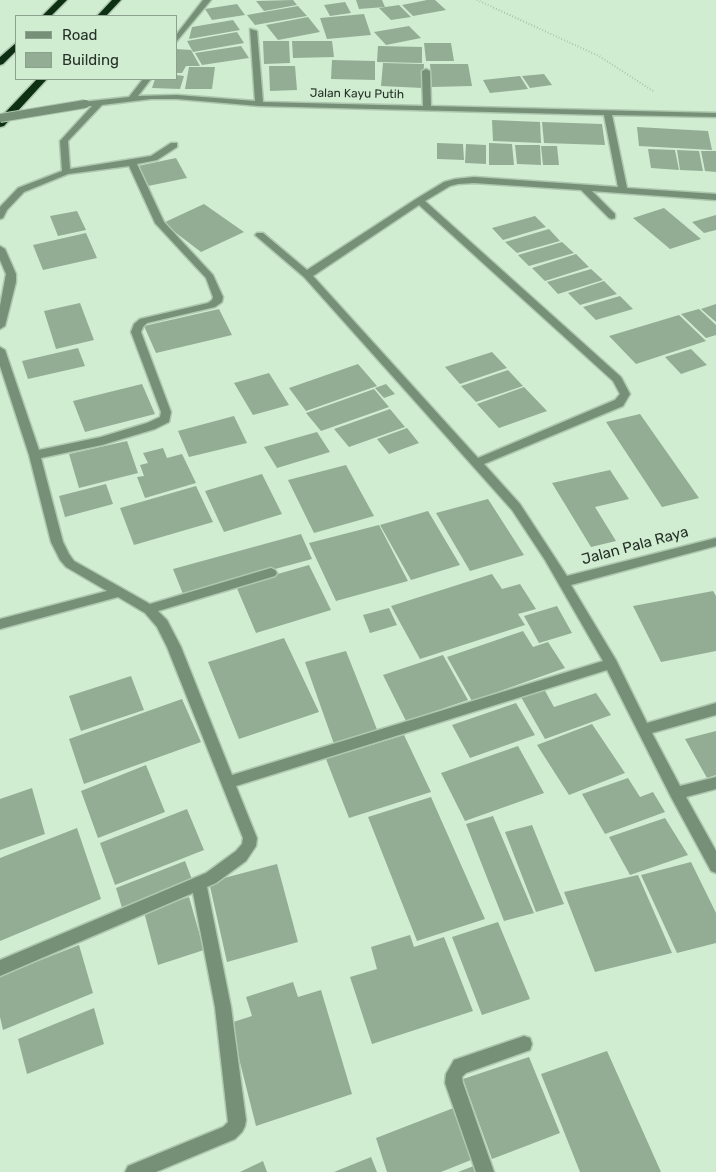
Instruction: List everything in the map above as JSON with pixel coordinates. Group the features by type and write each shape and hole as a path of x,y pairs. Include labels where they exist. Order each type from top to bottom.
{"highway":[{"path":"47,15 62,0"},
{"path":"102,15 117,0"},
{"path":"0,62 15,47"},
{"path":"0,124 41,80"}],"street":[{"path":"178,37 207,0"},
{"path":"253,30 259,104"},
{"path":"426,71 428,108"},
{"path":"132,99 146,80"},
{"name":"Jalan Kayu Putih","path":"0,118 100,102 132,99 186,98 259,104 716,114"},
{"path":"66,172 64,141 100,102"},
{"path":"608,113 623,190"},
{"path":"0,216 3,209 22,190 66,172 154,158 174,145"},
{"path":"35,455 102,441 151,426 165,419 166,412 136,332 138,326 144,321 212,305 217,302 218,297 210,277 160,223 132,163"},
{"path":"307,276 447,184 458,181 583,187 716,197"},
{"path":"583,187 612,216"},
{"path":"419,202 617,378 625,394 619,403 477,463"},
{"path":"260,235 307,276 516,507 611,664 643,730 716,866"},
{"path":"0,249 12,274 0,326"},
{"path":"0,350 35,455 57,542 64,557 70,564 149,608 162,624 174,647 250,838 249,846 241,856 211,878 0,968"},
{"name":"Jalan Pala Raya","path":"563,582 716,542"},
{"path":"149,608 271,573"},
{"path":"0,624 120,592"},
{"path":"229,782 611,664"},
{"path":"643,730 716,709"},
{"path":"676,793 716,783"},
{"path":"134,1172 229,1132 236,1126 237,1120 223,1007 199,884"},
{"path":"485,1172 454,1083 454,1074 460,1066 524,1044"}],"path":[{"path":"476,0 599,56 686,113"}],"building":[{"path":"293,0 297,5 264,11 256,1"},
{"path":"356,0 382,0 385,7 359,9"},
{"path":"435,0 446,10 413,16 402,5"},
{"path":"345,2 351,13 330,16 324,5"},
{"path":"237,4 245,15 212,20 205,9"},
{"path":"399,5 411,17 391,20 379,8"},
{"path":"298,6 307,16 255,25 247,15"},
{"path":"364,14 371,35 327,39 320,18"},
{"path":"308,17 320,32 278,40 266,25"},
{"path":"233,20 240,30 189,39 192,27"},
{"path":"409,26 421,38 386,45 374,32"},
{"path":"237,32 244,43 193,52 187,41"},
{"path":"263,41 289,41 290,63 264,64"},
{"path":"292,41 332,41 334,57 293,58"},
{"path":"424,43 451,43 454,61 426,61"},
{"path":"241,46 249,58 202,65 195,53"},
{"path":"378,46 422,47 422,63 377,62"},
{"path":"178,49 191,50 200,66 186,66 182,73 178,73"},
{"path":"332,60 375,61 375,80 331,79"},
{"path":"383,63 424,64 423,88 381,86"},
{"path":"430,64 468,64 472,86 432,87"},
{"path":"269,66 295,66 297,90 270,91"},
{"path":"189,67 215,67 212,89 185,89"},
{"path":"544,74 552,85 530,88 522,76"},
{"path":"178,75 184,76 180,89 152,88 155,80 178,80"},
{"path":"520,76 528,89 490,93 483,80"},
{"path":"492,120 540,122 541,143 493,141"},
{"path":"542,122 602,124 605,145 544,143"},
{"path":"637,127 708,131 712,150 639,146"},
{"path":"437,143 463,144 464,160 437,159"},
{"path":"489,143 512,144 514,165 489,165"},
{"path":"466,144 486,145 486,164 465,163"},
{"path":"515,145 540,145 541,165 517,164"},
{"path":"541,146 557,146 559,165 543,165"},
{"path":"648,149 675,150 679,170 651,168"},
{"path":"677,150 699,151 703,171 680,170"},
{"path":"701,151 716,151 716,172 705,171"},
{"path":"176,158 187,178 148,186 138,166"},
{"path":"204,204 244,232 201,252 163,223"},
{"path":"664,208 701,239 670,249 633,218"},
{"path":"77,211 86,230 58,236 50,216"},
{"path":"716,215 716,230 704,233 692,222"},
{"path":"535,216 546,227 503,240 492,228"},
{"path":"549,229 560,241 517,253 505,242"},
{"path":"86,233 97,258 43,270 33,245"},
{"path":"562,242 574,253 529,266 518,255"},
{"path":"576,254 589,267 545,281 532,268"},
{"path":"591,269 603,280 558,294 547,282"},
{"path":"604,281 617,294 580,305 568,293"},
{"path":"620,296 633,309 596,320 583,307"},
{"path":"80,303 94,340 56,349 44,311"},
{"path":"716,304 716,322 701,309"},
{"path":"219,309 232,335 156,353 144,326"},
{"path":"699,309 716,325 716,335 706,338 681,314"},
{"path":"679,315 706,341 636,364 609,336"},
{"path":"78,348 85,366 28,379 22,361"},
{"path":"691,349 707,365 681,374 665,357"},
{"path":"492,352 507,368 460,384 445,367"},
{"path":"358,364 377,386 306,411 289,388"},
{"path":"508,370 523,386 476,402 461,386"},
{"path":"269,373 289,405 253,415 234,383"},
{"path":"142,384 155,414 85,432 73,401"},
{"path":"386,384 395,394 384,398 375,388"},
{"path":"524,387 547,411 499,428 477,404"},
{"path":"374,389 389,407 321,431 306,413"},
{"path":"390,409 405,427 349,447 334,429"},
{"path":"640,414 699,498 662,507 606,422"},
{"path":"234,416 247,443 189,457 178,431"},
{"path":"407,428 419,443 389,454 377,439"},
{"path":"317,432 330,452 277,468 264,447"},
{"path":"127,441 138,473 79,488 69,454"},
{"path":"163,448 167,458 182,454 196,483 145,498 137,477 144,476 140,465 148,463 143,453"},
{"path":"346,465 374,516 314,533 288,480"},
{"path":"610,470 629,499 595,507 616,541 591,547 552,483"},
{"path":"262,474 282,514 224,532 205,491"},
{"path":"106,484 113,504 65,517 59,496"},
{"path":"196,486 213,522 134,545 120,508"},
{"path":"488,499 524,555 470,571 436,513"},
{"path":"428,511 460,565 411,580 380,525"},
{"path":"379,525 408,581 336,601 309,543"},
{"path":"301,534 312,559 183,594 173,569"},
{"path":"309,565 331,610 256,633 236,586"},
{"path":"492,574 502,589 520,584 536,609 518,614 525,625 420,659 391,606"},
{"path":"713,591 716,596 716,651 661,662 633,606"},
{"path":"557,606 572,633 539,643 524,616"},
{"path":"389,608 397,625 370,633 363,615"},
{"path":"523,631 533,647 548,642 565,668 472,701 447,657"},
{"path":"284,638 319,712 239,739 208,662"},
{"path":"346,651 378,732 334,744 305,662"},
{"path":"443,655 468,700 406,721 383,675"},
{"path":"131,676 144,710 81,731 69,696"},
{"path":"544,689 554,707 596,693 611,715 545,739 521,697"},
{"path":"182,699 201,742 84,784 69,739"},
{"path":"516,703 535,735 470,758 452,725"},
{"path":"592,724 625,773 569,795 537,745"},
{"path":"716,731 716,775 707,778 685,739"},
{"path":"404,735 431,792 349,818 326,759"},
{"path":"518,746 544,793 465,821 441,773"},
{"path":"146,765 165,812 98,838 81,791"},
{"path":"628,778 640,797 653,792 665,812 605,834 582,794"},
{"path":"32,788 45,834 0,850 0,799"},
{"path":"431,797 485,919 417,941 368,817"},
{"path":"187,809 204,850 115,885 100,843"},
{"path":"493,816 534,913 504,921 466,824"},
{"path":"665,818 688,855 630,875 609,837"},
{"path":"532,825 564,904 536,912 505,832"},
{"path":"77,828 101,899 0,941 0,858"},
{"path":"185,861 193,882 123,911 116,888"},
{"path":"691,862 716,913 716,943 677,953 641,875"},
{"path":"277,864 298,942 227,962 209,882"},
{"path":"638,875 672,953 595,972 564,892"},
{"path":"189,897 204,950 158,965 144,912"},
{"path":"498,922 530,999 482,1015 452,937"},
{"path":"410,935 414,947 444,937 473,1011 372,1044 350,977 377,969 371,947"},
{"path":"79,945 93,993 3,1030 0,1017 0,976"},
{"path":"293,982 298,997 321,990 352,1094 256,1126 230,1023 252,1016 246,997"},
{"path":"94,1008 104,1044 27,1074 18,1039"},
{"path":"607,1051 661,1172 580,1172 541,1074"},
{"path":"529,1057 560,1133 492,1159 463,1079"},
{"path":"456,1107 476,1158 441,1172 387,1172 376,1138"},
{"path":"371,1157 377,1172 334,1172"},
{"path":"263,1161 267,1172 240,1172"},
{"path":"479,1164 482,1172 458,1172"}]}
